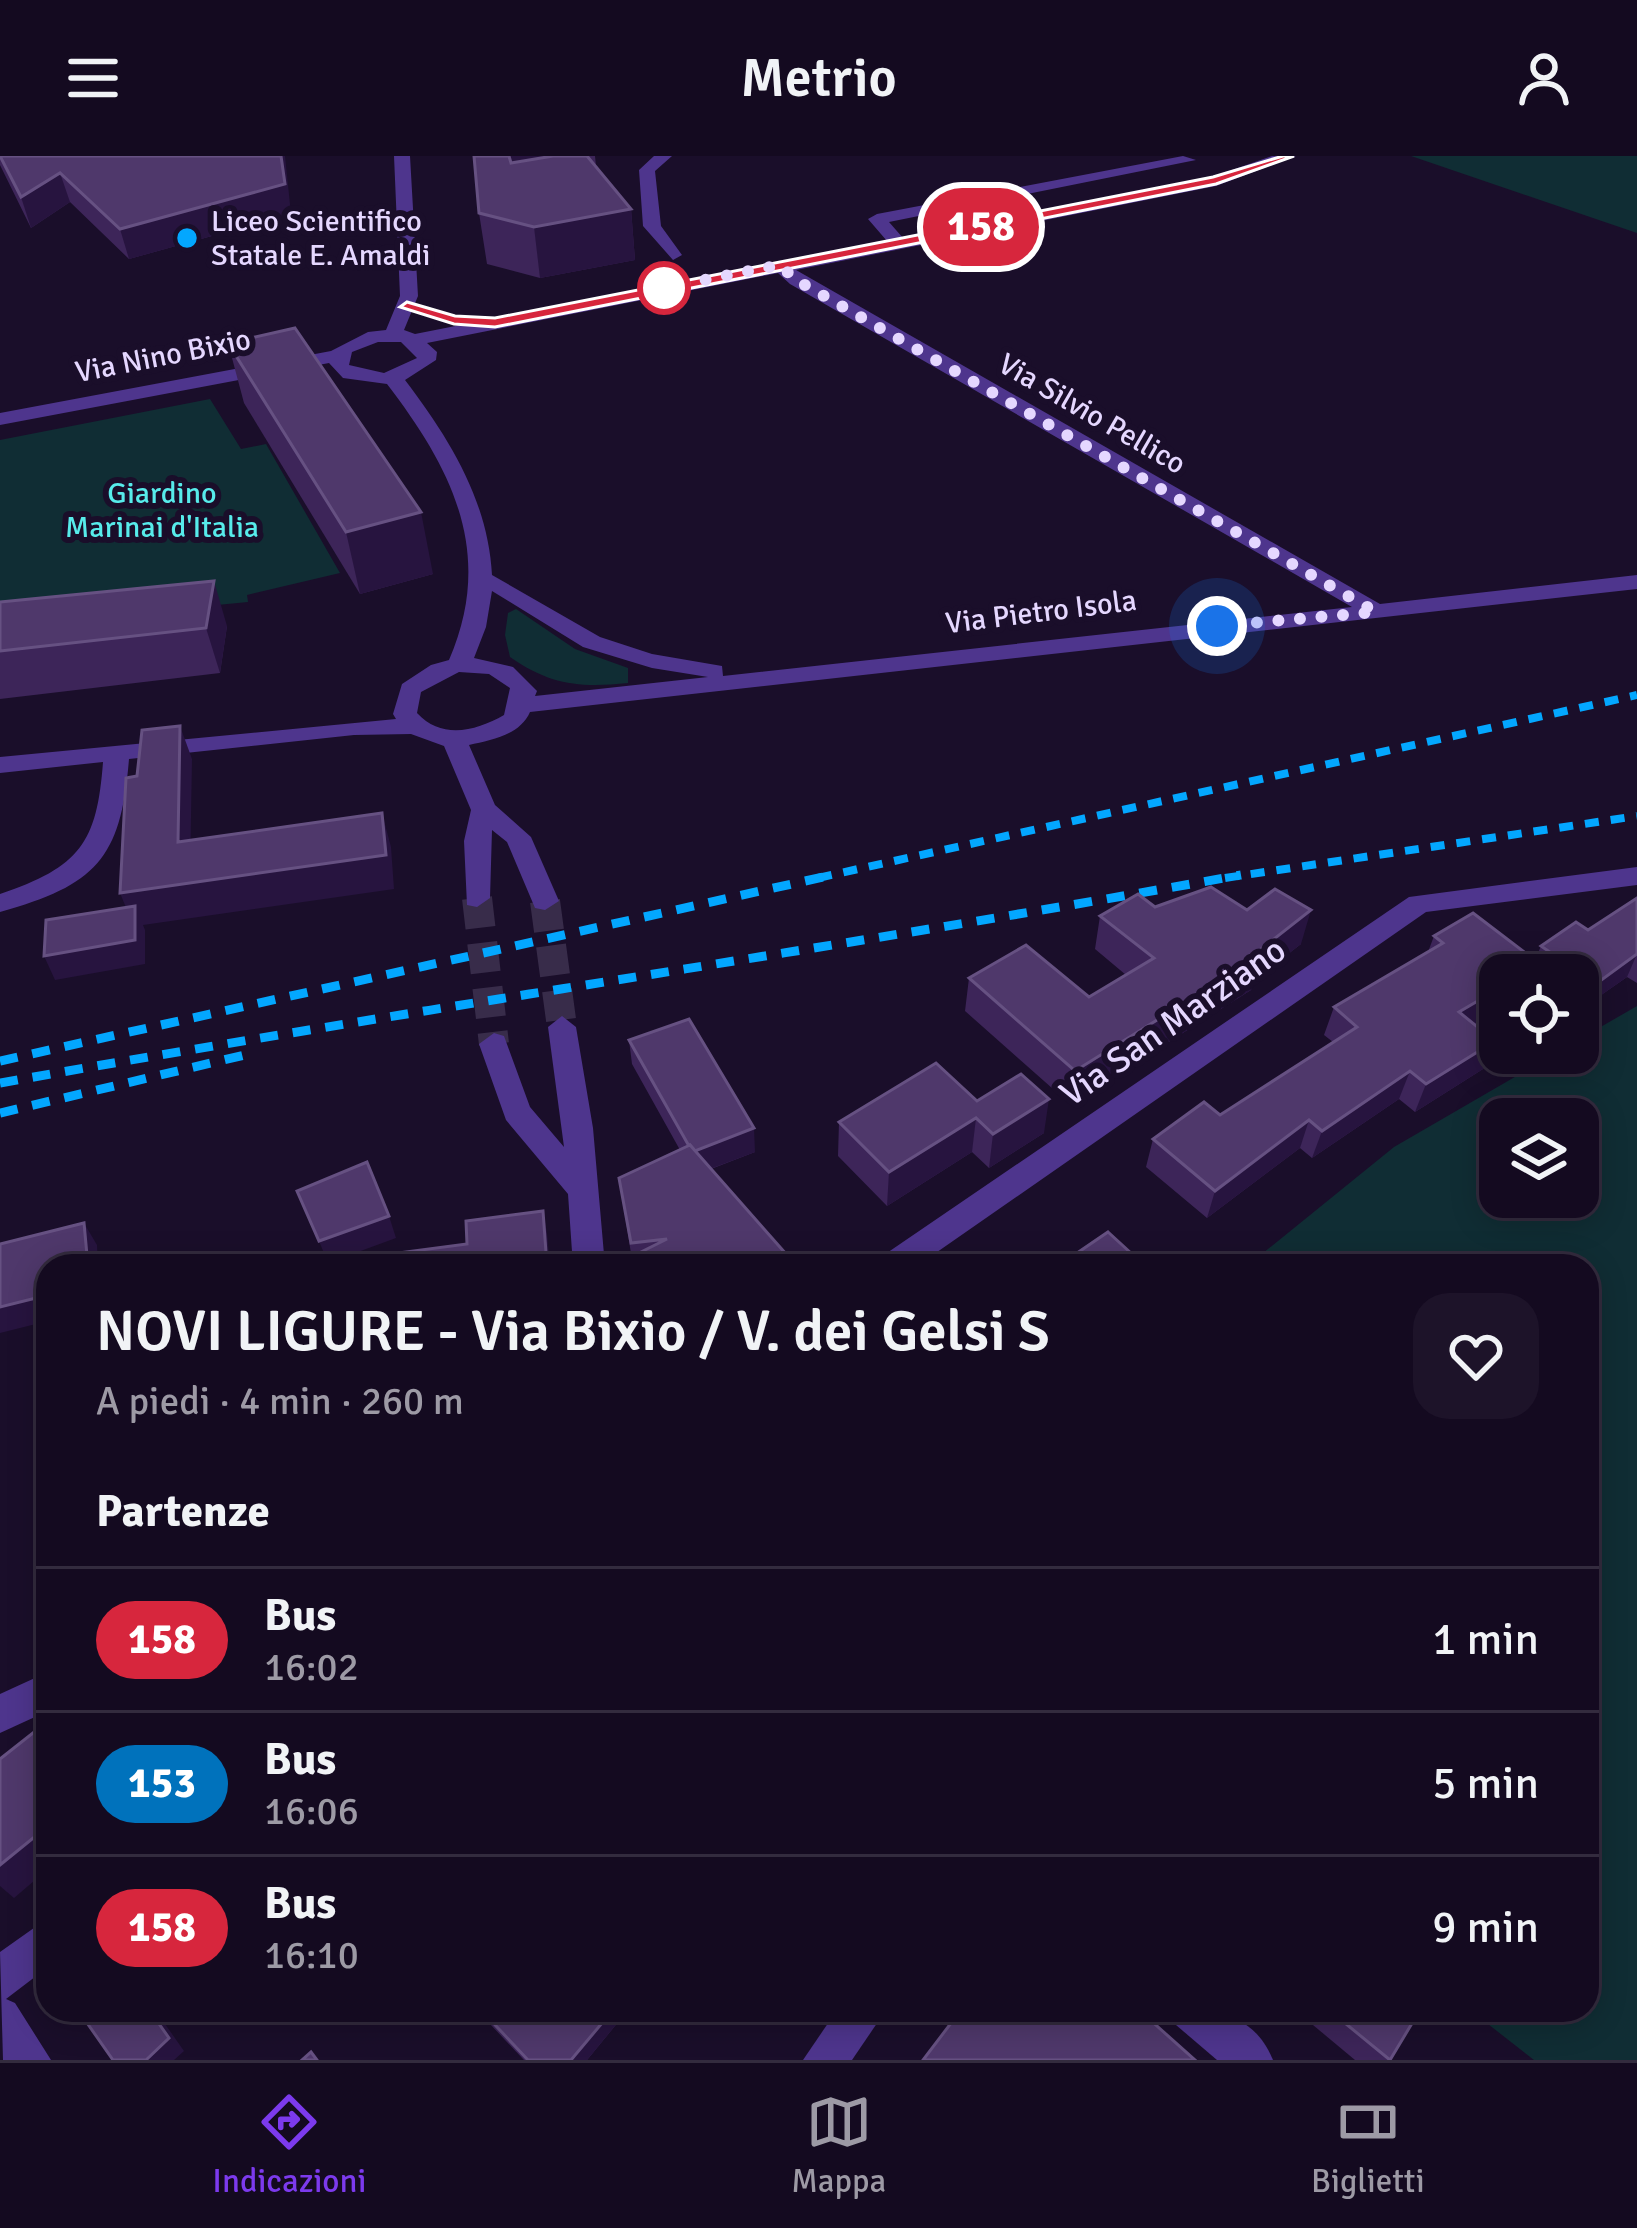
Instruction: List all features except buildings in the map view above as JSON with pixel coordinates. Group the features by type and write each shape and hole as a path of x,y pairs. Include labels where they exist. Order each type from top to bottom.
{"street":[{"path":"402,156 407,307 393,335 415,340 1216,181 1288,156"},
{"path":"664,156 647,170 652,226 673,255"},
{"path":"899,244 877,219 1183,158 1216,181"},
{"name":"Via Silvio Pellico","path":"780,265 796,280 1376,612"},
{"path":"407,307 454,320 495,322"},
{"name":"Via Nino Bixio","path":"0,419 337,356 358,340 393,335"},
{"path":"337,356 340,368 355,376 392,377 426,360 428,352 415,340"},
{"path":"392,377 445,446 476,527 482,579 473,640 459,665"},
{"path":"482,579 512,590 554,623 602,646 659,664 762,677"},
{"name":"Via Pietro Isola","path":"525,705 1637,582"},
{"path":"0,765 412,725 454,739 499,730 525,705 525,691 517,678 502,669 459,665 439,670 410,689 405,714 412,725"},
{"path":"454,739 484,810 518,837 545,901"},
{"path":"0,903 26,896 82,864 107,829 117,753"},
{"path":"477,898 477,841 484,810"},
{"name":"Via San Marziano","path":"909,1254 1386,922 1419,904 1637,876"},
{"path":"562,1027 588,1254"},
{"path":"494,1044 518,1112 581,1188"},
{"path":"0,1714 36,1697"},
{"path":"0,1980 36,1950"},
{"path":"0,2018 29,2060"},
{"path":"825,2060 854,2022"},
{"path":"1205,2022 1251,2060"}],"green space":[{"path":"1411,156 1637,156 1637,233"},
{"name":"Giardino Marinai d'Italia","path":"210,399 241,449 266,444 340,573 247,595 248,602 0,626 0,440"},
{"path":"516,609 575,649 628,668 628,683 566,682 539,674 510,657 505,635 508,613"},
{"path":"1637,1006 1637,2060 1534,2060 1485,2022 1599,2022 1599,1254 1262,1254 1394,1147 1520,1074 1599,1074 1599,1028"}],"tunnel":[{"path":"477,898 494,1044"},
{"path":"545,901 562,1027"}],"railway":[{"path":"818,878 1637,695"},
{"path":"1225,878 1637,816"},
{"path":"0,1061 832,875"},
{"path":"0,1083 1241,875"},
{"path":"0,1113 249,1054"}],"bus line":[{"name":"158","path":"407,307 454,320 495,322 1216,181 1288,156"}],"place":[{"name":"Liceo Scientifico Statale E. Amaldi","path":"187,238"}],"route":[{"path":"664,288 653,290 780,265 796,280 1376,612 1217,626"}]}
